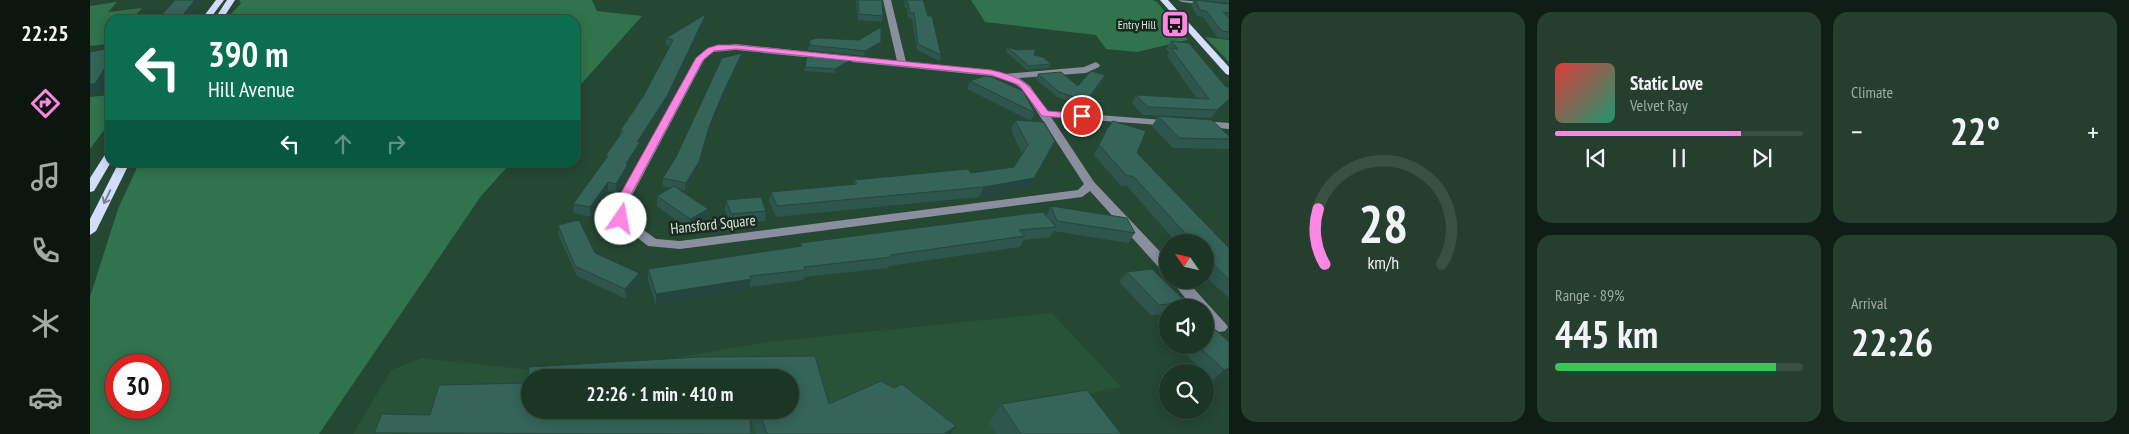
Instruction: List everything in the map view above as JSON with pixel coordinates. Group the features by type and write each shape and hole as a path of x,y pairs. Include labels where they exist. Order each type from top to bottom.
{"main road":[{"path":"209,15 220,0"},
{"path":"221,15 231,0"},
{"path":"1164,0 1229,72"},
{"path":"90,188 105,163"},
{"path":"90,231 122,167"}],"street":[{"path":"887,0 902,64"},
{"path":"1182,0 1229,6"},
{"name":"Hansford Square","path":"736,47 1005,76 1027,88 1045,114 1090,184 1082,193 680,245 653,243 621,219 622,202 700,58 711,50 736,47"},
{"path":"1005,76 1086,70 1096,65"},
{"path":"1045,114 1229,126"},
{"path":"1090,184 1159,259"},
{"path":"1186,289 1194,299"},
{"path":"1214,321 1220,327"}],"shaded area":[{"path":"239,0 592,0 597,11 642,16 580,85 580,15 229,15 241,3"},
{"path":"971,0 1152,0 1157,2 1188,40 1137,52 1106,49 1096,35 985,22"},
{"path":"117,2 108,12 142,8 136,15 105,15 105,44 90,46 90,6"},
{"path":"1205,37 1229,40 1229,62"},
{"path":"105,96 105,129 90,149 90,97"},
{"path":"137,167 507,167 481,196 319,434 90,434 90,297 118,209"},
{"path":"1052,313 1121,387 1079,396 1109,434 353,434 391,370 422,358 521,369 521,419 799,419 799,369 609,369 768,342"}],"building":[{"path":"175,0 195,0 183,15 162,15"},
{"path":"858,0 882,0 883,16 859,14"},
{"path":"906,0 923,0 928,16 932,16 941,55 918,44 914,13 910,13"},
{"path":"1195,0 1229,4 1229,13 1223,12 1229,18 1229,32 1222,31 1206,11 1200,10"},
{"path":"706,14 667,96 637,142 640,142 616,184 608,182 590,207 573,204 608,156 606,155 623,131 620,131 644,95 673,40 666,38"},
{"path":"881,27 881,42 865,51 809,45 810,40 817,38 859,40"},
{"path":"1171,41 1189,43 1226,87 1229,87 1229,99 1217,110 1148,107 1136,95 1209,99 1171,48 1178,49"},
{"path":"1007,47 1017,50 1036,49 1034,55 1043,57 1051,64 1029,66"},
{"path":"105,49 105,67 95,84 90,84 90,52"},
{"path":"742,53 709,127 699,162 686,183 663,178 676,157 722,58"},
{"path":"807,55 852,59 835,69 805,67"},
{"path":"1091,71 1105,75 1090,96 1101,106 1059,92 1038,74 1061,72 1078,86"},
{"path":"984,76 992,77 1023,91 1035,113 970,81"},
{"path":"1158,116 1212,120 1229,136 1229,139 1179,138"},
{"path":"1015,120 1044,122 1055,141 1034,178 984,187 777,206 771,192 857,184 854,180 968,169 971,173 1014,167 1028,145"},
{"path":"1113,121 1146,131 1137,153 1229,248 1229,280 1214,264 1214,234 1186,234 1133,176 1127,176 1099,145"},
{"path":"674,186 708,209 690,219 657,196"},
{"path":"761,197 766,211 731,214 726,200"},
{"path":"1051,206 1127,218 1135,233 1057,221"},
{"path":"1043,212 1056,227 1019,230 1025,236 891,255 892,257 804,267 805,270 750,276 751,279 656,294 648,269 802,246 800,243"},
{"path":"579,220 595,253 639,273 625,289 575,266 558,225"},
{"path":"1152,269 1159,276 1159,289 1173,289 1183,299 1159,299 1159,305 1127,272"},
{"path":"1214,328 1229,342 1229,368 1224,370 1207,354 1214,354"},
{"path":"815,356 829,404 881,381 894,388 902,384 956,426 944,434 767,434 761,419 799,419 799,369 529,369 529,367 701,357"},
{"path":"521,383 521,419 750,419 751,434 374,433 382,414 430,415 439,385"},
{"path":"1087,390 1121,434 1021,434 1001,404"}],"place":[{"name":"Entry Hill","path":"1175,24"}],"route":[{"path":"621,219 622,202 700,58 711,50 718,48 736,47 991,73 1014,79 1022,84 1027,88 1045,114 1082,116"}]}
